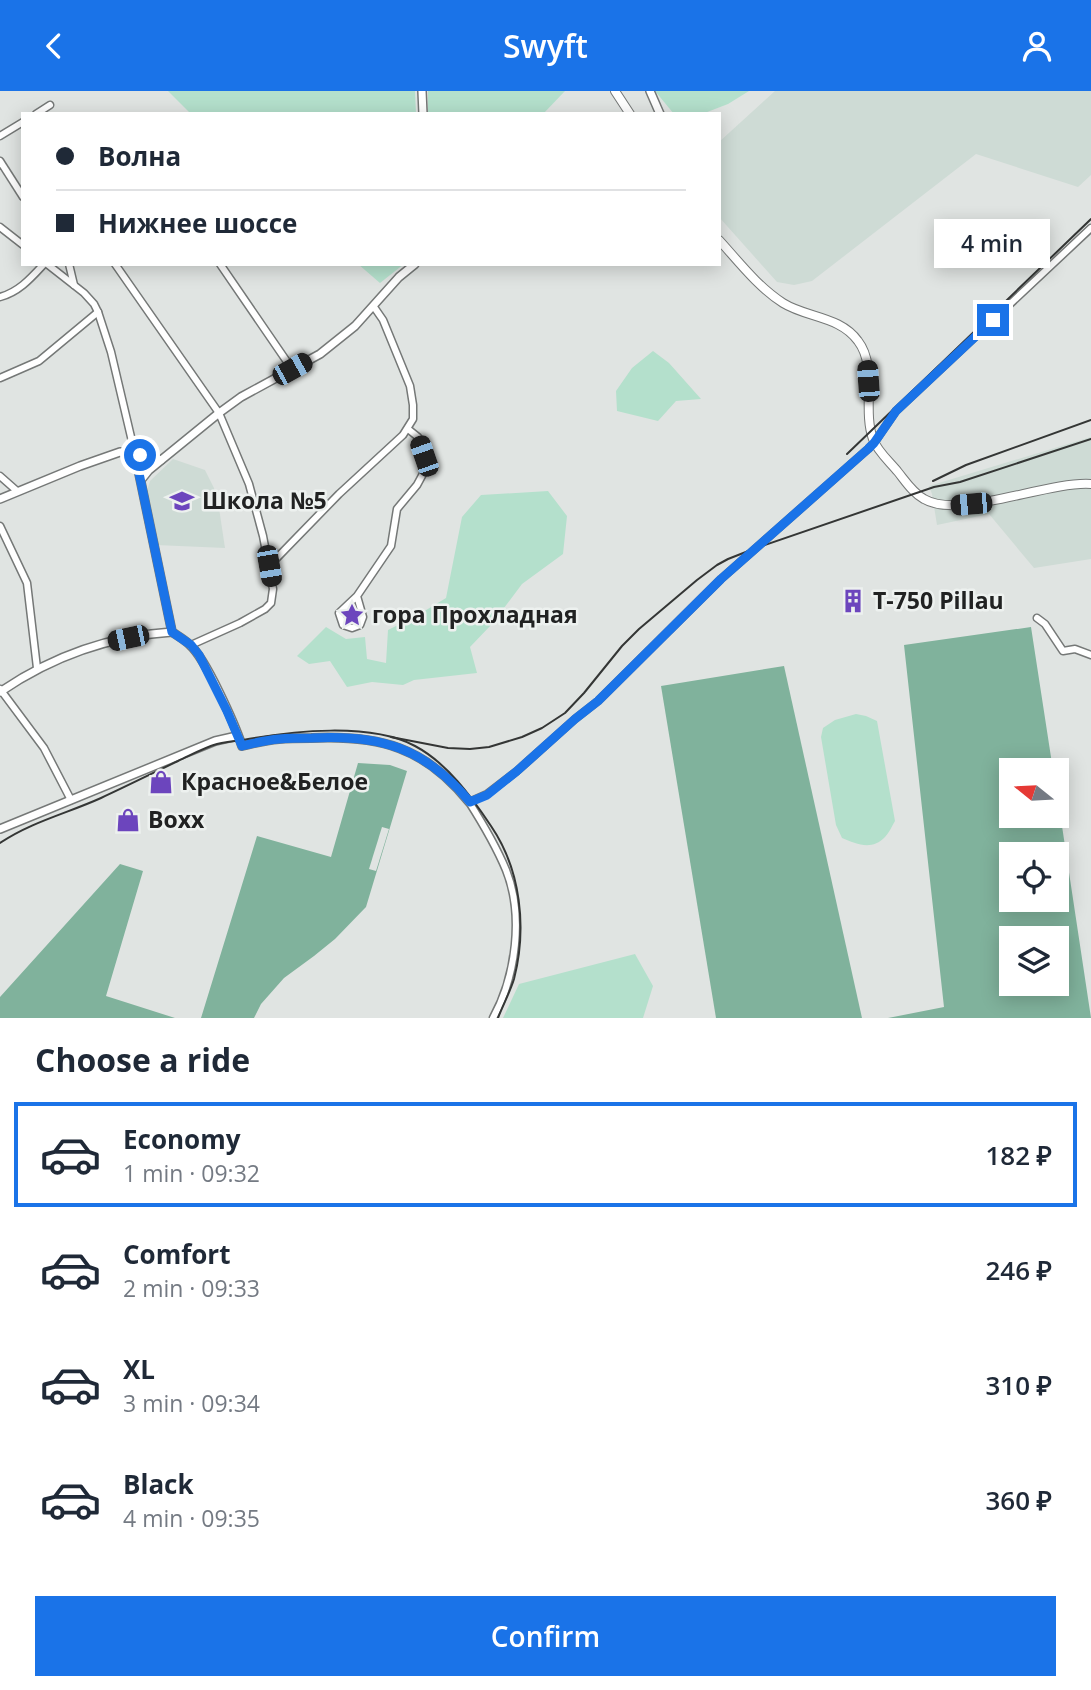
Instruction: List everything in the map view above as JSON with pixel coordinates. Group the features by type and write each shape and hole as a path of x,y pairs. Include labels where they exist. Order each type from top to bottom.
{"main road":[{"path":"615,91 629,112"},
{"path":"721,242 763,288 781,302 798,311 832,321 857,339 867,363 868,416 874,443 924,500 940,505 971,504 1070,485 1091,484"}],"street":[{"path":"422,91 423,112"},
{"path":"650,91 659,112"},
{"path":"39,112 50,105"},
{"path":"0,136 21,123"},
{"path":"0,161 21,194"},
{"path":"0,227 21,243"},
{"path":"470,802 487,795 598,701 721,579 874,443 896,411 1091,228"},
{"path":"0,297 15,291 44,266"},
{"path":"49,266 89,298 98,312 111,352 135,454 172,632"},
{"path":"69,266 74,285"},
{"path":"117,266 219,413 250,484 269,566 273,589 271,603 240,623 191,645"},
{"path":"221,266 292,369"},
{"path":"141,480 149,470 241,397 320,353 355,326 413,266"},
{"path":"269,566 339,494 403,435 413,419 414,405 410,386 383,320 374,307"},
{"path":"0,378 39,361 98,312"},
{"path":"357,596 363,617 360,625 352,628 342,625 339,613 357,596 391,546 397,509 424,472 424,456 418,437 408,429"},
{"path":"0,499 120,452 162,460"},
{"path":"0,475 17,491"},
{"path":"0,526 27,583 37,668"},
{"path":"1037,618 1045,624 1063,651 1075,649 1091,655"},
{"path":"71,800 44,748 1,690 37,668 95,645 147,634 172,632 191,645 204,664 242,746 278,739 365,739 389,744 419,757 456,786 470,802 507,872 516,925 514,949 510,975 502,1001 493,1018"},
{"path":"0,829 215,741 237,736"}],"shaded area":[{"path":"168,91 415,91 416,112 189,112"},
{"path":"428,91 565,91 545,112 428,112"},
{"path":"655,91 749,91 728,104 707,112 672,112"},
{"path":"775,91 1091,91 1091,175 1078,187 976,154 812,281 794,285 777,282 721,219 721,140"},
{"path":"360,266 401,266 380,283"},
{"path":"653,351 669,363 701,399 676,401 658,421 617,411 616,391 632,368"},
{"path":"1091,437 1091,559 1034,568 989,514 937,525 929,486"},
{"name":"Школа №5","path":"173,459 205,470 214,488 225,548 156,545 146,494 150,481"},
{"path":"548,491 567,516 563,554 522,584 492,624 470,647 477,673 414,680 403,685 372,682 347,687 330,661 309,664 297,656 326,627 346,639 365,637 367,659 386,663 388,630 446,598 462,517 481,495"},
{"path":"1031,627 1051,758 999,758 999,828 1062,828 1064,842 999,842 999,912 1069,912 1069,872 1091,1018 888,1018 944,1007 904,645"},
{"path":"784,666 862,1018 716,1018 661,686"},
{"path":"856,714 877,721 895,821 885,837 869,845 842,838 836,825 821,737 823,728 835,720"},
{"path":"358,763 390,765 407,771 366,907 335,939 284,978 261,1004 254,1018 201,1018 257,836 331,857"},
{"path":"120,864 143,871 106,996 175,1018 0,1018 0,997"},
{"path":"635,954 653,986 643,1018 503,1018 519,984"}],"pier":[{"path":"382,827 389,829 376,871 369,869"}],"railway":[{"path":"847,454 1091,219"},
{"path":"933,481 966,465 1091,420"},
{"path":"391,737 448,748 470,749 489,747 522,737 565,713 639,629 697,580 728,559 934,487 960,482 1091,439"},
{"path":"0,843 24,829 101,798 217,744 284,734 330,731 354,731 397,738 427,753 458,781 491,826 509,861 519,900 520,940 514,979 498,1018"}],"place":[{"name":"Школа №5","path":"182,501"},
{"name":"T-750 Pillau","path":"853,601"},
{"name":"гора Прохладная","path":"352,615"},
{"name":"Красное&Белое","path":"161,782"},
{"name":"Boxx","path":"128,820"}],"route":[{"path":"140,455 135,454 172,632 191,645 199,655 242,746 278,739 326,737 379,741 405,750 431,764 470,802 487,795 598,701 721,579 868,449 896,411 993,320"}]}
